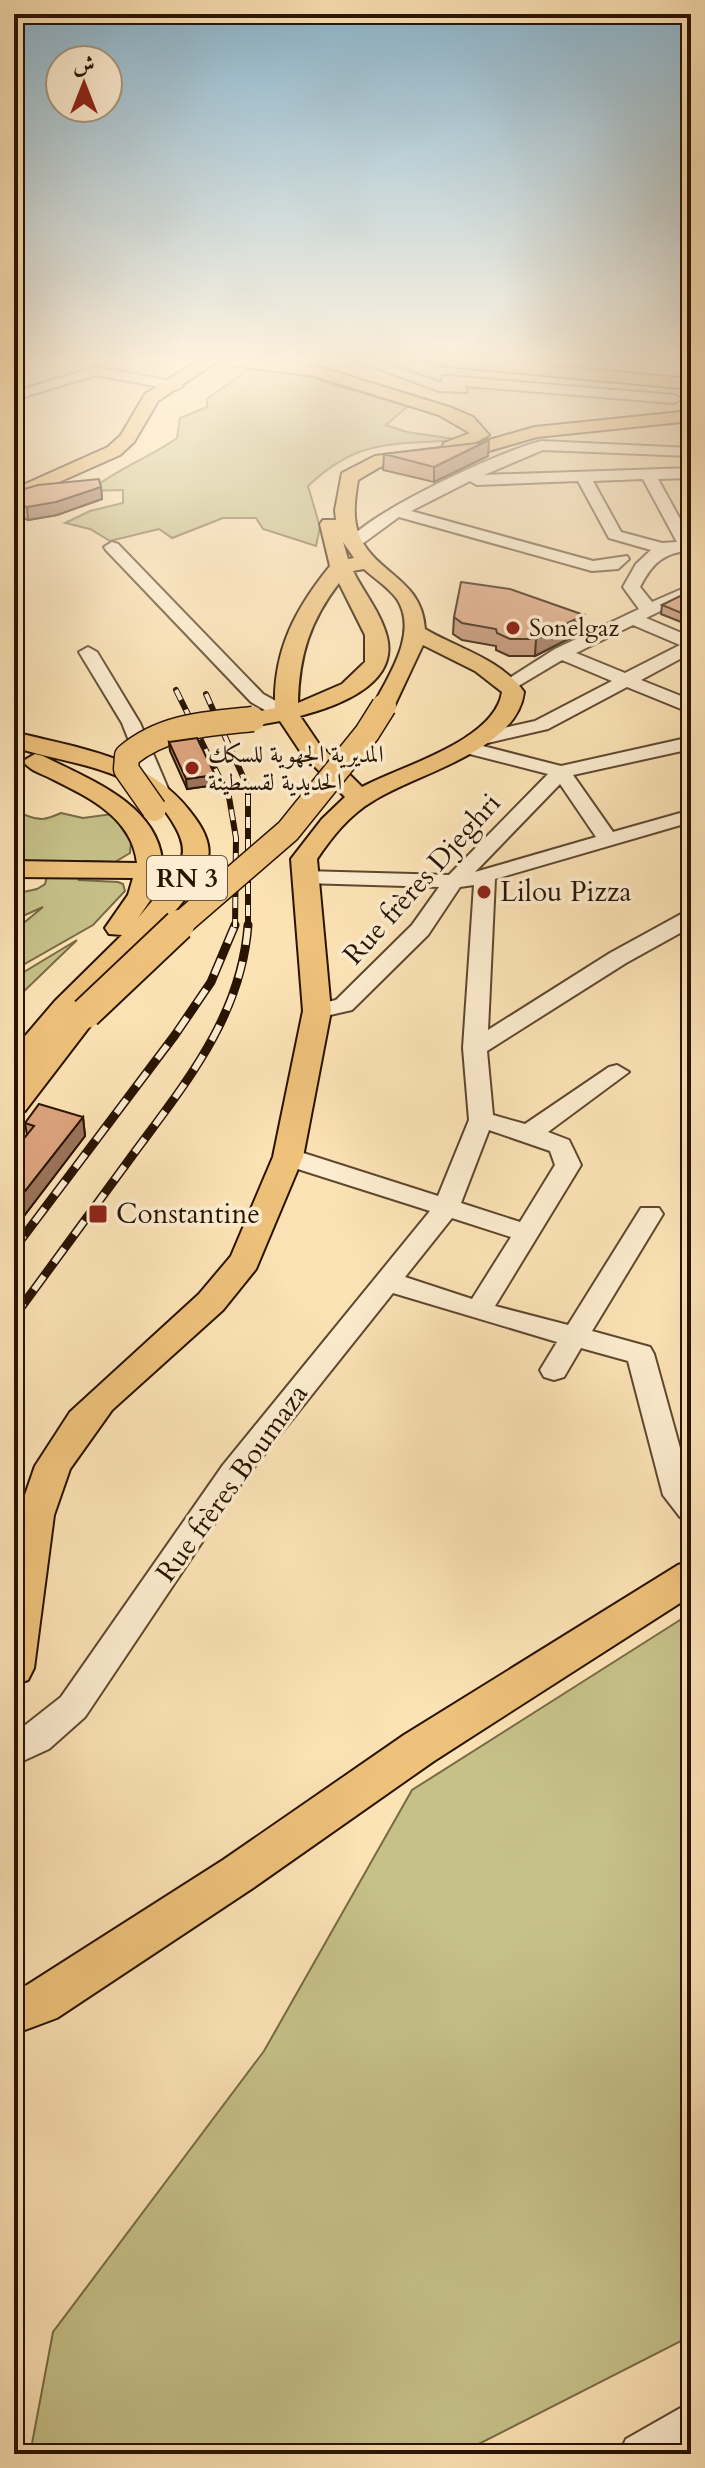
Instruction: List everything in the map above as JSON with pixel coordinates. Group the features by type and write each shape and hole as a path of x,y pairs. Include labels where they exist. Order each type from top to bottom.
{"main road":[{"path":"14,487 42,475"},
{"path":"14,496 60,475"},
{"path":"14,869 104,872 149,871 166,867 174,856 173,839 156,800 126,769 127,756 141,742 182,728 287,715 322,703 350,688 373,666 378,654 368,617 341,566 328,512 326,485 332,475"},
{"path":"14,1104 86,1013 199,906 288,831 367,733 384,706 415,632 411,601 369,563 346,535 345,494 351,475"},
{"path":"360,798 321,760 287,715 290,649 310,604 341,566 369,563"},
{"path":"14,1668 36,1515 53,1466 74,1432 100,1401 211,1302 245,1261 288,1157 317,1011 304,859 316,841 360,798 469,743 511,708 514,700 500,677 448,653 415,632"},
{"path":"402,669 447,664 500,677"},
{"name":"RN 3","path":"14,741 141,777 156,800 193,834 197,851 194,867 176,892 64,1008 14,1068"},
{"name":"RN 3","path":"14,741 30,758 97,791 122,808 147,839 149,871 142,898 116,930 14,1036"},
{"path":"97,791 109,766"},
{"path":"14,1080 55,1055"},
{"path":"14,2012 41,2002 238,1874 432,1740 691,1576"}],"street":[{"path":"352,544 367,530 398,512 471,475"},
{"path":"453,483 610,475"},
{"path":"583,476 615,535 662,548 689,546 649,475"},
{"path":"533,478 540,495"},
{"path":"398,512 592,566 612,566 621,559"},
{"path":"112,547 257,698 287,715"},
{"path":"649,610 631,587 642,567 662,548"},
{"path":"500,677 561,653 691,590"},
{"path":"631,618 691,645"},
{"path":"469,743 541,725 691,645"},
{"path":"88,652 131,723 156,800"},
{"path":"561,653 691,707"},
{"path":"469,743 561,772 691,743"},
{"path":"561,772 608,839"},
{"name":"Rue frères Djeghri","path":"317,1011 344,1005 420,930 453,882 561,772"},
{"path":"304,877 453,882 485,877 691,816"},
{"path":"478,1311 568,1165 560,1146 529,1133 481,1120 475,1048 485,877"},
{"path":"475,1048 618,958 691,918"},
{"path":"529,1133 617,1072"},
{"name":"Rue frères Boumaza","path":"14,1750 37,1739 73,1707 233,1473 446,1208 481,1120"},
{"path":"288,1157 527,1233"},
{"path":"554,1370 650,1214"},
{"path":"387,1281 478,1311 640,1354 678,1495 691,1509"},
{"path":"641,2454 691,2424"}],"shaded area":[{"path":"321,475 308,486 320,527 316,546 263,529 256,518 223,518 172,538 159,529 110,541 90,529 65,523 90,511 123,503 123,490 90,491 111,476"},
{"path":"61,813 83,818 112,814 131,842 130,853 115,862 85,861 79,880 118,882 123,884 125,891 93,925 14,970 14,931 43,907 14,920 14,894 37,889 45,884 47,876 37,864 14,857 14,833 18,829 14,817 25,815 43,819"},
{"path":"77,940 14,1001 14,978"},
{"path":"691,1613 691,2336 459,2454 30,2454 53,2332 264,2051 412,1790"}],"building":[{"path":"99,479 101,487 56,502 27,507 14,503 14,492 38,485"},
{"path":"461,582 510,589 584,615 536,639 510,639 497,633 496,629 462,623 454,617"},
{"path":"684,594 691,597 691,617 662,605"},
{"name":"المديرية الجهوية للسكك الحديدية لقسنطينة","path":"197,738 215,775 186,779 169,742"},
{"path":"39,1104 83,1117 14,1205 14,1151 34,1126 25,1123"}],"railway":[{"path":"176,690 229,797 236,838 235,927"},
{"path":"206,694 248,788 248,925"},
{"path":"14,1249 175,1035 211,982 235,925"},
{"path":"14,1317 189,1078 206,1050 234,991 248,925"}],"place":[{"name":"Sonelgaz","path":"513,628"},
{"name":"المديرية الجهوية للسكك الحديدية لقسنطينة","path":"192,768"},
{"name":"Lilou Pizza","path":"484,892"},
{"name":"Constantine","path":"98,1214"}]}
